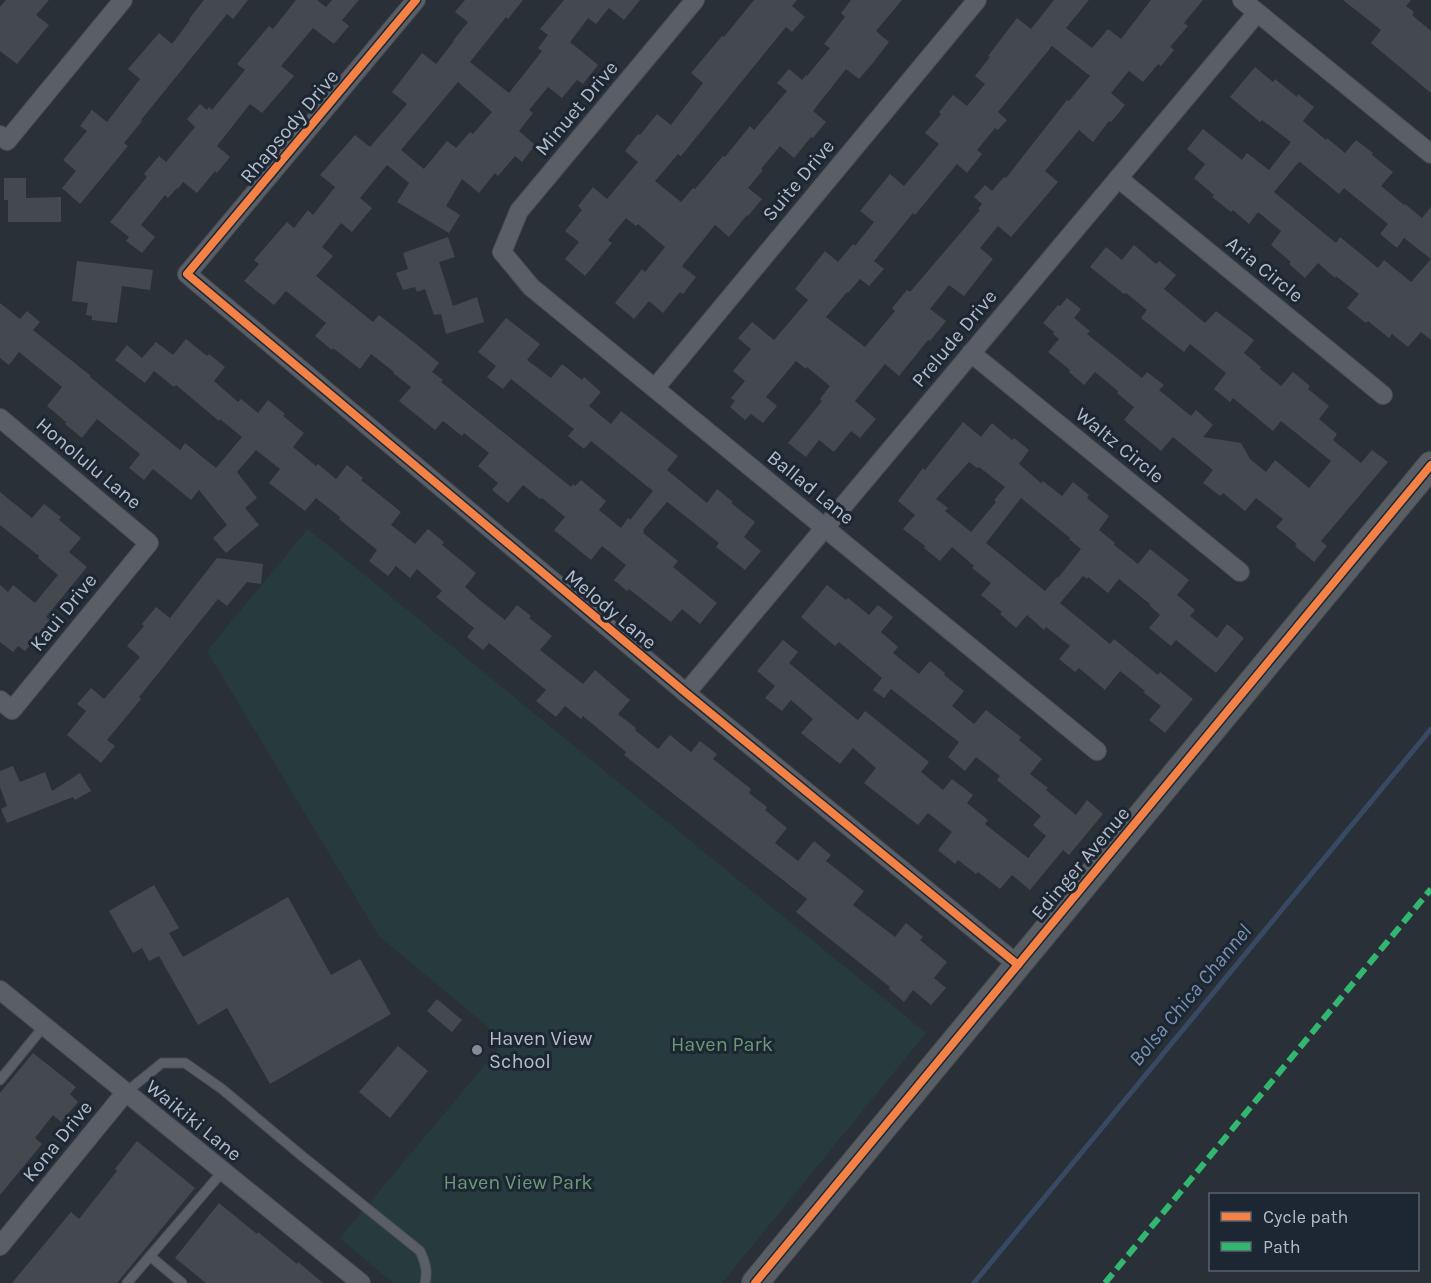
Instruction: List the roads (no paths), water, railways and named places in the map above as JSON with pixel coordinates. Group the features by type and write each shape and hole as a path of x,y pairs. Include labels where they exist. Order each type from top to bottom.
{"main road":[{"name":"Edinger Avenue","path":"755,1283 1431,465"}],"street":[{"path":"4,138 123,0"},
{"name":"Rhapsody Drive","path":"187,274 416,0"},
{"name":"Minuet Drive","path":"502,252 519,211 695,0"},
{"name":"Suite Drive","path":"654,388 976,0"},
{"path":"1242,0 1431,154"},
{"name":"Prelude Drive","path":"686,693 1257,13"},
{"name":"Aria Circle","path":"1118,178 1383,394"},
{"name":"Ballad Lane","path":"502,252 531,287 1097,751"},
{"name":"Melody Lane","path":"187,274 686,693 1018,964"},
{"name":"Waltz Circle","path":"971,353 1240,572"},
{"name":"Honolulu Lane","path":"0,418 149,543"},
{"name":"Kaui Drive","path":"6,705 149,543"},
{"name":"Waikiki Lane","path":"0,990 362,1283"},
{"name":"Kona Drive","path":"0,1246 126,1093"}],"lane":[{"path":"0,1080 44,1026"},
{"path":"126,1093 162,1063 185,1063 222,1089 420,1251 426,1264 425,1283"},
{"path":"128,1283 223,1172"},
{"path":"150,1256 182,1283"}],"waterway":[{"name":"Bolsa Chica Channel","path":"974,1283 1431,729"}],"place":[{"name":"Haven View School","path":"477,1050"}],"park label":[{"name":"Haven Park","path":"722,1044"},
{"name":"Haven View Park","path":"518,1182"}]}
